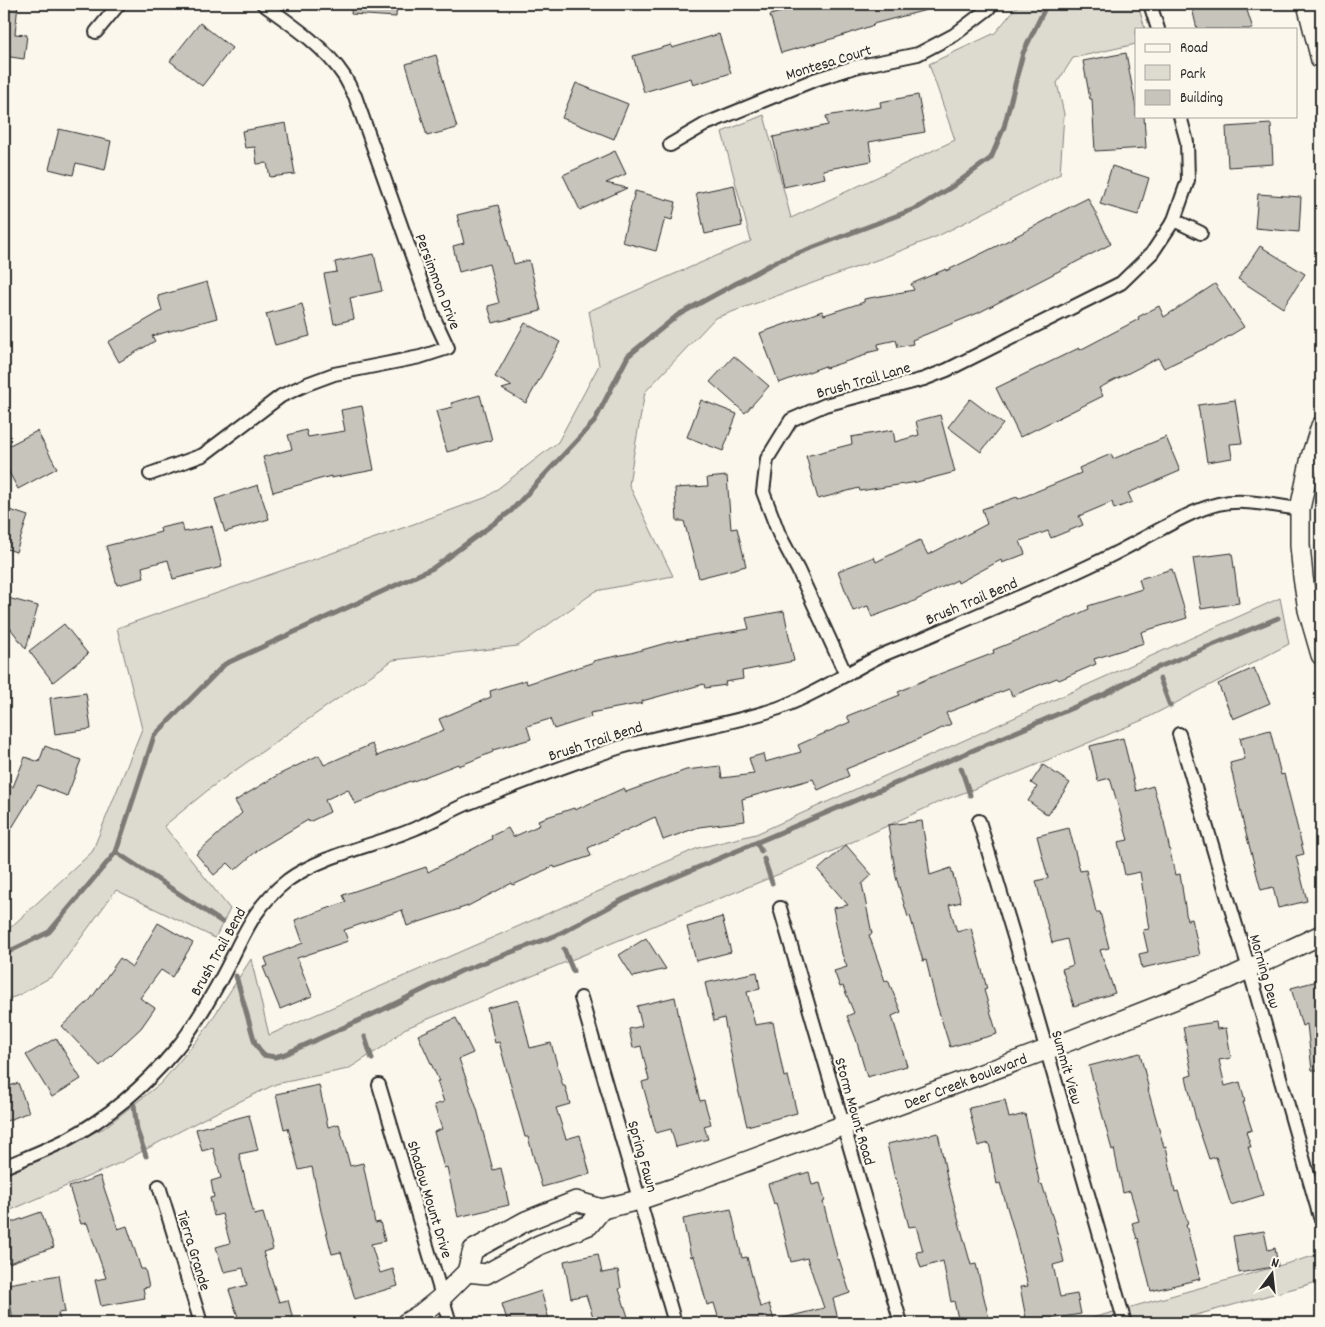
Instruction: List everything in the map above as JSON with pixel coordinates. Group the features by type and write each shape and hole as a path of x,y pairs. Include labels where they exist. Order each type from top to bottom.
{"street":[{"path":"96,32 119,4"},
{"name":"Persimmon Drive","path":"150,474 203,456 281,396 308,384 334,374 420,357 448,348 434,318 355,96 344,76 321,50 291,24 263,4"},
{"name":"Montesa Court","path":"670,145 706,124 814,80 855,67 918,54 954,35 992,4"},
{"path":"1150,4 1158,28"},
{"path":"1307,4 1321,60"},
{"name":"Brush Trail Lane","path":"846,675 798,570 779,534 763,492 767,459 791,420 825,405 924,379 947,370 1121,283 1152,253 1174,220 1188,180 1187,142 1181,118"},
{"path":"1174,220 1201,233"},
{"path":"1321,426 1311,457 1300,510 1300,545 1303,577 1308,610 1321,655"},
{"name":"Brush Trail Bend","path":"4,1167 68,1139 120,1106 138,1090 177,1048 193,1026 219,982 246,929 268,897 291,878 309,868 412,830 466,805 579,761 649,739 751,717 781,707 813,694 882,656 1096,564 1193,513 1218,504 1235,502 1257,503 1300,510"},
{"name":"Morning Dew","path":"1179,734 1249,968 1320,1217"},
{"name":"Summit View","path":"979,821 1125,1323"},
{"name":"Storm Mount Road","path":"780,908 901,1323"},
{"name":"Deer Creek Boulevard","path":"602,1209 683,1186 1046,1050 1228,979 1321,935"},
{"name":"Spring Fawn","path":"581,998 675,1323"},
{"name":"Shadow Mount Drive","path":"379,1085 450,1323"},
{"name":"Tierra Grande","path":"159,1186 201,1323"},
{"path":"406,1323 443,1296 467,1272 473,1250 526,1221 576,1201 602,1209 589,1225 539,1245 486,1274 467,1272"}],"green space":[{"path":"1019,4 1138,4 1145,28 1135,28 1135,44 1073,58 1057,83 1064,114 1060,174 938,236 715,318 645,392 629,485 673,576 596,591 518,646 393,660 213,786 164,826 230,909 215,938 116,890 53,976 17,996 4,1000 4,930 11,927 92,852 142,729 117,628 487,497 558,442 599,365 589,311 751,241 722,132 764,115 791,218 955,140 929,64 995,33"},
{"path":"1280,598 1289,644 1145,719 1019,772 939,802 813,860 404,1029 386,1045 348,1069 276,1084 203,1119 122,1162 4,1213 4,1173 104,1128 161,1083 203,1033 251,959 269,1035 698,848 756,834"},
{"path":"1321,1254 1321,1281 1167,1323 1074,1323"}],"building":[{"path":"4,4 18,4 15,34 27,35 24,59 4,56"},
{"path":"352,4 397,4 396,17 351,14"},
{"path":"810,4 934,4 934,8 873,24 835,38 781,53 770,15"},
{"path":"1191,4 1245,4 1253,28 1197,28"},
{"path":"200,23 232,48 202,86 170,61"},
{"path":"719,34 731,73 693,85 691,78 644,92 633,56 671,45 672,48"},
{"path":"1126,53 1135,102 1135,118 1144,118 1146,148 1095,151 1092,99 1090,99 1083,61"},
{"path":"436,55 457,128 427,136 406,64"},
{"path":"576,83 628,104 614,139 562,118"},
{"path":"918,95 925,132 869,142 872,161 823,170 825,178 784,187 773,137 828,125 826,116 881,107 880,102"},
{"path":"286,123 295,174 270,177 267,163 257,164 255,147 245,148 242,131"},
{"path":"1271,124 1273,164 1228,167 1226,127"},
{"path":"59,129 111,141 105,170 76,163 73,175 49,169"},
{"path":"615,151 626,174 606,183 627,188 580,210 563,175"},
{"path":"1112,166 1149,178 1138,215 1100,204"},
{"path":"734,185 742,226 705,234 696,193"},
{"path":"635,191 676,202 672,220 665,218 656,251 622,242"},
{"path":"1258,194 1301,197 1299,232 1255,228"},
{"path":"1088,198 1111,244 978,313 912,340 913,344 898,347 896,340 878,344 879,350 826,368 825,366 779,383 760,333 822,311 824,315 864,302 864,299 914,290 911,284 946,269 946,271"},
{"path":"498,205 514,264 529,260 541,311 493,323 488,306 499,303 489,264 459,272 453,246 464,243 457,215"},
{"path":"1260,246 1305,274 1283,308 1238,279"},
{"path":"374,254 382,291 350,298 354,319 334,324 324,274 337,272 335,262"},
{"path":"207,282 217,318 152,336 155,341 119,362 108,342 162,311 158,296"},
{"path":"1215,284 1244,327 1213,346 1164,368 1158,358 1099,388 1103,396 1020,437 996,388 1079,348 1080,350 1139,319 1138,317 1159,306 1164,317"},
{"path":"302,304 310,336 275,345 266,314"},
{"path":"525,323 560,342 526,403 502,389 512,386 495,377"},
{"path":"734,356 769,386 745,413 710,382"},
{"path":"480,395 492,440 447,452 436,411 453,407 451,403"},
{"path":"970,399 1003,424 981,452 948,427"},
{"path":"701,400 737,414 723,451 687,437"},
{"path":"1235,400 1242,443 1230,444 1232,458 1207,462 1198,405"},
{"path":"362,406 374,470 331,478 331,476 273,492 263,457 292,449 288,435 306,430 308,437 345,431 341,410"},
{"path":"940,415 955,472 917,482 860,491 859,488 818,499 806,456 852,444 851,437 893,430 895,442 919,435 916,421"},
{"path":"37,431 57,468 18,489 4,463 4,448"},
{"path":"1166,437 1180,471 1128,493 1132,502 1114,509 1112,502 1079,516 1083,525 1051,538 1048,531 1020,541 1025,554 1002,563 1001,560 958,583 957,580 906,605 872,617 868,606 853,611 838,571 874,557 876,562 920,540 928,555 987,524 982,509 1017,497 1018,499 1081,473 1079,468 1111,454 1113,459"},
{"path":"727,476 731,529 737,528 746,566 699,578 684,521 677,521 675,488 708,486 707,478"},
{"path":"258,485 269,519 225,532 215,499"},
{"path":"4,508 28,516 16,552 4,548"},
{"path":"182,523 184,532 212,526 222,567 173,579 168,560 142,567 144,578 117,585 106,546 161,532 160,528"},
{"path":"1232,553 1239,603 1201,609 1193,558"},
{"path":"1172,569 1187,618 1141,632 1144,643 1094,659 1096,664 1059,680 1057,678 1012,696 1009,689 946,713 951,724 846,769 849,776 818,790 813,779 742,799 745,821 699,827 663,840 655,817 588,848 591,856 555,868 554,866 513,885 512,883 468,906 407,926 402,910 344,930 348,941 297,958 312,996 280,1009 263,967 268,966 265,958 303,943 295,920 346,902 343,895 426,867 428,872 492,839 491,836 508,828 513,837 540,825 538,820 574,808 575,810 624,788 626,792 686,770 720,766 722,778 754,774 749,758 763,754 765,762 801,752 798,745 850,722 847,716 900,695 898,692 929,678 994,653 993,650 1089,609 1088,606 1142,589 1139,579"},
{"path":"4,597 38,606 26,649 4,620"},
{"path":"784,611 794,661 742,671 743,679 725,682 726,685 705,688 704,684 642,701 643,703 590,713 591,717 554,729 550,719 527,726 531,739 493,750 493,752 459,766 458,764 410,781 355,804 348,789 325,800 330,812 309,822 308,820 259,849 235,870 228,863 214,875 196,854 242,813 235,801 276,776 319,755 324,765 372,744 377,756 444,730 439,719 491,697 490,691 526,680 527,684 593,661 677,640 749,629 746,618"},
{"path":"64,624 88,654 53,682 29,651"},
{"path":"1254,668 1270,703 1233,719 1218,684"},
{"path":"86,693 91,729 55,734 50,698"},
{"path":"1270,730 1281,775 1284,774 1304,854 1296,856 1307,901 1278,908 1273,887 1261,890 1230,763 1245,759 1240,738"},
{"path":"1123,738 1136,791 1153,786 1164,822 1175,875 1180,874 1187,920 1192,919 1200,955 1142,968 1139,954 1148,952 1143,930 1149,929 1140,872 1125,875 1118,842 1128,840 1110,778 1098,781 1090,746"},
{"path":"45,746 81,760 67,796 38,785 4,841 4,782 13,787 25,757 39,762"},
{"path":"1043,765 1070,783 1048,815 1028,801 1037,787 1031,783"},
{"path":"922,821 930,875 951,868 961,902 949,905 957,932 971,928 987,989 984,990 997,1034 950,1047 936,1002 926,960 923,961 896,877 888,825"},
{"path":"1069,828 1080,871 1086,870 1096,912 1100,912 1109,948 1100,950 1115,993 1074,1006 1062,969 1073,965 1067,939 1052,943 1036,881 1048,878 1037,836"},
{"path":"846,845 872,875 862,884 872,934 869,935 885,981 888,980 901,1012 892,1016 907,1066 867,1077 847,1016 854,1013 843,986 840,987 834,971 847,967 842,954 833,908 848,905 818,870"},
{"path":"722,917 731,952 696,961 687,927"},
{"path":"158,923 193,943 172,977 161,970 140,998 155,1008 141,1028 100,1066 62,1026 90,1000 120,958 132,967"},
{"path":"646,938 666,969 633,977 619,955"},
{"path":"757,972 760,989 747,992 755,1025 773,1022 784,1077 788,1076 797,1113 747,1126 724,1018 714,1021 705,983"},
{"path":"1321,980 1321,1070 1312,1070 1307,1024 1302,1026 1291,988"},
{"path":"675,997 683,1037 700,1101 704,1100 711,1124 704,1126 708,1139 676,1147 671,1129 656,1133 642,1082 649,1080 641,1046 633,1048 629,1029 642,1026 637,1006"},
{"path":"518,1000 530,1048 551,1043 570,1104 556,1108 566,1139 580,1135 590,1174 542,1187 528,1137 525,1137 499,1042 495,1043 487,1008"},
{"path":"456,1018 473,1053 459,1059 477,1109 493,1170 501,1168 509,1205 458,1217 447,1167 444,1168 434,1132 442,1129 434,1105 444,1102 437,1081 439,1081 418,1035"},
{"path":"1216,1022 1217,1029 1226,1028 1231,1058 1219,1060 1225,1086 1240,1082 1245,1102 1243,1102 1252,1130 1246,1132 1251,1147 1248,1147 1263,1195 1231,1205 1216,1157 1209,1159 1196,1120 1186,1077 1192,1075 1183,1027"},
{"path":"56,1038 81,1079 52,1097 26,1055"},
{"path":"1140,1053 1148,1090 1164,1147 1166,1146 1175,1192 1178,1191 1188,1224 1186,1225 1200,1279 1151,1291 1138,1238 1132,1223 1139,1221 1130,1191 1123,1193 1114,1149 1112,1150 1089,1066"},
{"path":"18,1083 29,1112 4,1122 4,1088"},
{"path":"319,1085 328,1127 339,1124 350,1166 363,1163 375,1223 380,1222 385,1241 371,1244 380,1273 393,1269 398,1286 355,1299 341,1252 332,1254 312,1167 299,1170 288,1128 284,1129 276,1094"},
{"path":"1005,1100 1009,1118 1025,1114 1040,1185 1042,1184 1055,1225 1064,1262 1053,1265 1060,1297 1077,1294 1081,1314 1027,1323 1020,1287 1028,1286 1014,1231 1000,1183 997,1184 989,1143 978,1146 969,1108"},
{"path":"249,1115 258,1150 239,1154 254,1215 263,1213 273,1249 263,1252 279,1302 288,1300 294,1323 240,1323 229,1290 247,1285 243,1268 224,1272 216,1247 230,1243 222,1214 214,1216 210,1198 214,1197 211,1181 221,1178 213,1148 202,1151 196,1129"},
{"path":"938,1133 957,1215 971,1265 976,1264 990,1323 959,1323 954,1301 951,1302 943,1261 921,1268 916,1252 923,1251 916,1226 909,1227 895,1179 887,1144"},
{"path":"809,1172 812,1185 820,1183 838,1260 850,1293 833,1299 839,1323 784,1323 783,1318 824,1308 807,1258 791,1262 776,1203 774,1204 768,1184"},
{"path":"100,1176 118,1229 127,1226 141,1269 145,1269 149,1287 143,1288 145,1298 101,1306 95,1280 106,1278 87,1223 81,1224 69,1187"},
{"path":"731,1209 742,1258 747,1257 760,1307 769,1304 775,1323 720,1323 714,1303 707,1305 694,1256 691,1257 683,1219"},
{"path":"41,1212 54,1247 9,1263 4,1250 4,1225"},
{"path":"1264,1231 1268,1250 1275,1248 1278,1266 1239,1273 1233,1236"},
{"path":"598,1254 602,1273 618,1270 621,1288 619,1289 630,1323 595,1323 586,1295 571,1298 564,1261"},
{"path":"59,1275 65,1312 58,1313 61,1323 13,1323 8,1284"},
{"path":"541,1291 550,1323 508,1323 502,1304"}],"waterway":[{"path":"4,954 49,932 116,852 154,736 225,664 433,568 511,511 594,422 628,356 678,315 777,261 917,208 953,186 991,158 1004,127 1023,53 1047,4"},
{"path":"236,976 255,1043 263,1055 275,1057 285,1054 380,1011 461,971 557,935 624,899 1105,694 1142,674 1278,618"},
{"path":"1160,679 1170,706"},
{"path":"961,768 970,795"},
{"path":"757,843 761,851"},
{"path":"116,852 222,922"},
{"path":"764,859 772,883"},
{"path":"564,949 573,971"},
{"path":"365,1037 372,1059"},
{"path":"134,1105 137,1130 146,1156"}]}
